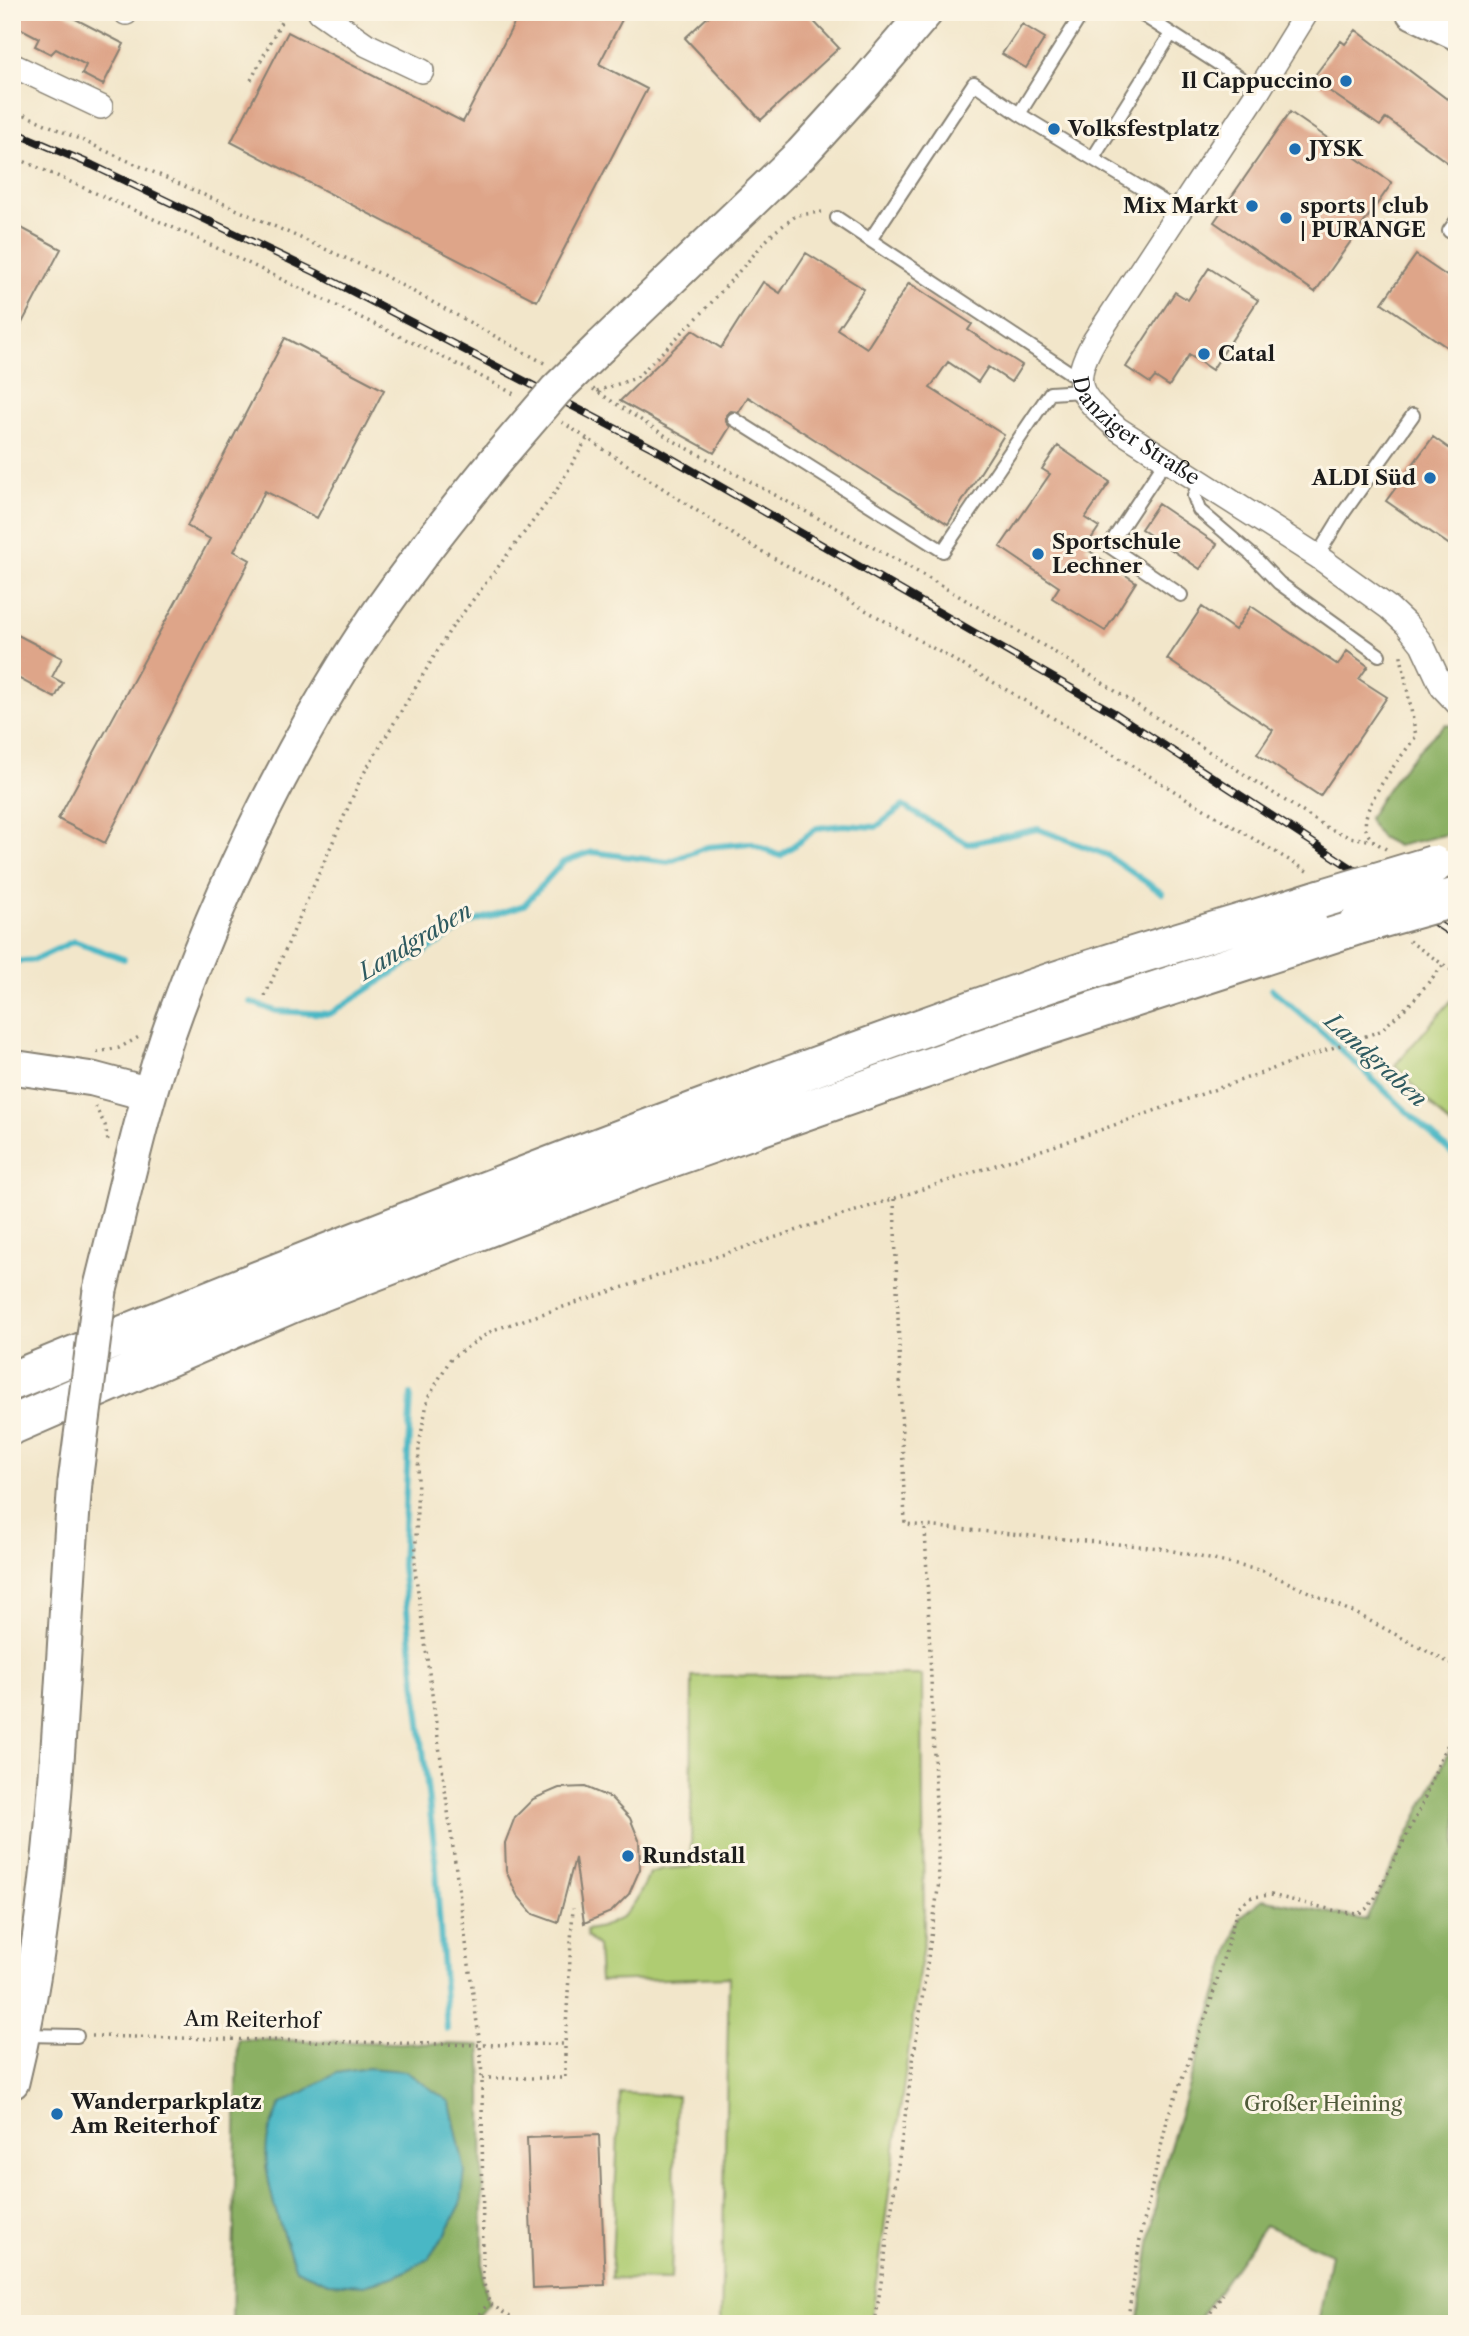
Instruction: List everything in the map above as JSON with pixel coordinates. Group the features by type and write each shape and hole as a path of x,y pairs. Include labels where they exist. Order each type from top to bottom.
{"highway":[{"path":"12,1381 272,1273 634,1132 1316,887 1445,862"},
{"path":"12,1425 290,1304 636,1170 1047,1026 1358,925 1457,897"}],"main road":[{"path":"12,2082 24,2035 47,1894 75,1482 100,1290 149,1094 176,1010 233,871 301,737 349,657 400,583 496,460 556,390 800,154 926,12"},
{"path":"1413,12 1457,33"},
{"path":"12,1067 93,1079 149,1094"}],"street":[{"path":"320,12 367,46 422,71"},
{"name":"Danziger Straße","path":"1307,12 1083,359 1080,384 1097,410 1118,429 1317,555 1389,608 1422,644 1443,687 1457,703"},
{"path":"12,65 101,107"}],"lane":[{"path":"1019,114 1083,12"},
{"path":"1138,12 1259,90"},
{"path":"1093,158 1171,34"},
{"path":"870,240 974,83 1019,114 1179,211"},
{"path":"837,218 1080,384"},
{"path":"1457,220 1449,231 1457,236"},
{"path":"734,419 943,551 1050,393 1080,384"},
{"path":"1317,555 1413,415"},
{"path":"1166,460 1109,546 1181,594"},
{"path":"1200,481 1194,496 1199,510 1252,555 1279,583 1379,655"},
{"path":"24,2035 77,2036"}],"path":[{"path":"251,80 282,20 269,12"},
{"path":"12,109 381,274 549,365"},
{"path":"12,156 192,236 516,395"},
{"path":"597,391 636,378 703,312 773,233 797,215 818,211 837,218"},
{"path":"585,385 672,440 906,565 1061,656 1326,827 1349,836 1374,841 1366,828 1370,806 1416,736 1389,608"},
{"path":"552,416 588,437 740,539 1016,696 1316,887"},
{"path":"265,996 360,778 450,630 556,491 588,437"},
{"path":"1400,934 1457,974"},
{"path":"544,2324 513,2319 489,2303 483,2280 480,2045 415,1570 419,1445 428,1398 451,1358 493,1330 1072,1140 1380,1031 1412,1002 1444,964"},
{"path":"894,1199 905,1524 1160,1548 1263,1572 1357,1614 1457,1667"},
{"path":"875,2324 939,1882 925,1525"},
{"path":"1127,2324 1140,2239 1168,2116 1209,2008 1238,1907 1252,1897 1271,1895 1341,1912 1358,1914 1366,1909 1374,1900 1422,1807 1442,1755 1457,1728"},
{"path":"482,2078 565,2078 573,1908"},
{"name":"Am Reiterhof","path":"77,2036 565,2045"},
{"path":"1203,2324 1223,2294"},
{"path":"470,2324 489,2303"}],"green space":[{"path":"1446,724 1457,726 1457,832 1397,846 1380,837 1368,819 1403,768"},
{"path":"1457,996 1457,1133 1395,1065"},
{"path":"922,1675 924,1936 871,2324 721,2324 729,1977 600,1981 598,1947 587,1937 586,1930 611,1923 627,1912 650,1873 662,1869 691,1867 692,1676"},
{"name":"Großer Heining","path":"1457,1746 1457,2324 1318,2324 1331,2253 1265,2225 1195,2324 1138,2324 1159,2183 1240,1917 1263,1899 1366,1920 1449,1752"},
{"path":"238,2039 480,2045 483,2280 489,2303 470,2324 229,2324 232,2321","holes":["405,2071 273,2193 266,2167"]},
{"path":"620,2093 677,2096 671,2280 611,2279"}],"water":[{"path":"368,2068 405,2071 450,2102 465,2171 461,2204 428,2259 397,2276 364,2285 328,2283 296,2269 270,2186 266,2151 268,2136 280,2105 337,2073"}],"building":[{"path":"12,12 62,12 124,44 103,85 82,74 86,65 56,49 51,54 35,46 39,38 12,24"},
{"path":"520,12 626,12 599,64 647,89 537,301 231,142 288,32 463,122"},
{"path":"713,12 805,12 839,48 761,120 685,38"},
{"path":"1022,24 1045,38 1026,68 1002,54"},
{"path":"1356,30 1447,99 1457,86 1457,157 1451,165 1386,118 1380,126 1312,79 1341,41 1345,44"},
{"path":"1290,112 1392,183 1315,292 1214,222"},
{"path":"12,223 61,249 12,342"},
{"path":"806,253 864,289 837,329 867,348 909,283 972,324 968,330 1022,365 1011,382 988,367 978,382 948,362 930,388 1004,435 948,524 748,397 739,412 731,411 726,415 726,422 730,427 714,453 620,401 693,330 721,348 763,282 780,293"},
{"path":"1416,255 1457,283 1457,354 1382,303"},
{"path":"1209,268 1258,300 1212,370 1189,355 1169,386 1155,377 1150,383 1126,367 1175,292 1188,300"},
{"path":"285,338 384,390 317,518 265,491 234,551 250,560 105,843 58,819 210,539 187,526"},
{"name":"ALDI Süd","path":"1433,437 1457,454 1457,550 1386,501"},
{"path":"1058,446 1110,482 1085,518 1099,527 1085,548 1136,582 1105,631 1052,598 1059,587 1000,547 1050,474 1042,469"},
{"path":"1158,504 1217,544 1200,569 1141,529"},
{"path":"1251,606 1338,665 1347,651 1368,666 1359,679 1387,697 1320,796 1257,754 1273,730 1167,659 1202,607 1235,630"},
{"path":"12,632 62,658 52,677 63,683 55,698 12,675"},
{"path":"585,1787 611,1798 630,1818 639,1840 640,1869 629,1894 611,1912 584,1923 575,1858 558,1923 533,1914 517,1895 506,1871 505,1843 515,1817 533,1799 559,1788"},
{"path":"599,2135 605,2285 533,2288 527,2138"}],"waterway":[{"name":"Landgraben","path":"250,1002 276,1011 330,1014 469,923 524,905 563,862 592,852 668,862 707,847 750,843 780,856 817,828 843,825 876,827 903,806 968,844 1038,829 1107,855 1162,893"},
{"name":"Landgraben","path":"12,962 34,960 74,941 124,959"},
{"name":"Landgraben","path":"1272,989 1457,1158"},
{"path":"411,1394 402,1566 435,1854 447,2029"}],"railway":[{"path":"12,131 92,165 315,272 655,449 1116,714 1457,937"}],"place":[{"name":"Il Cappuccino","path":"1346,81"},
{"name":"Volksfestplatz","path":"1054,129"},
{"name":"JYSK","path":"1295,149"},
{"name":"Mix Markt","path":"1252,206"},
{"name":"sports | club | PURANGE","path":"1286,218"},
{"name":"Catal","path":"1204,354"},
{"name":"ALDI Süd","path":"1430,478"},
{"name":"Sportschule Lechner","path":"1038,554"},
{"name":"Rundstall","path":"628,1856"},
{"name":"Wanderparkplatz Am Reiterhof","path":"57,2114"}]}
